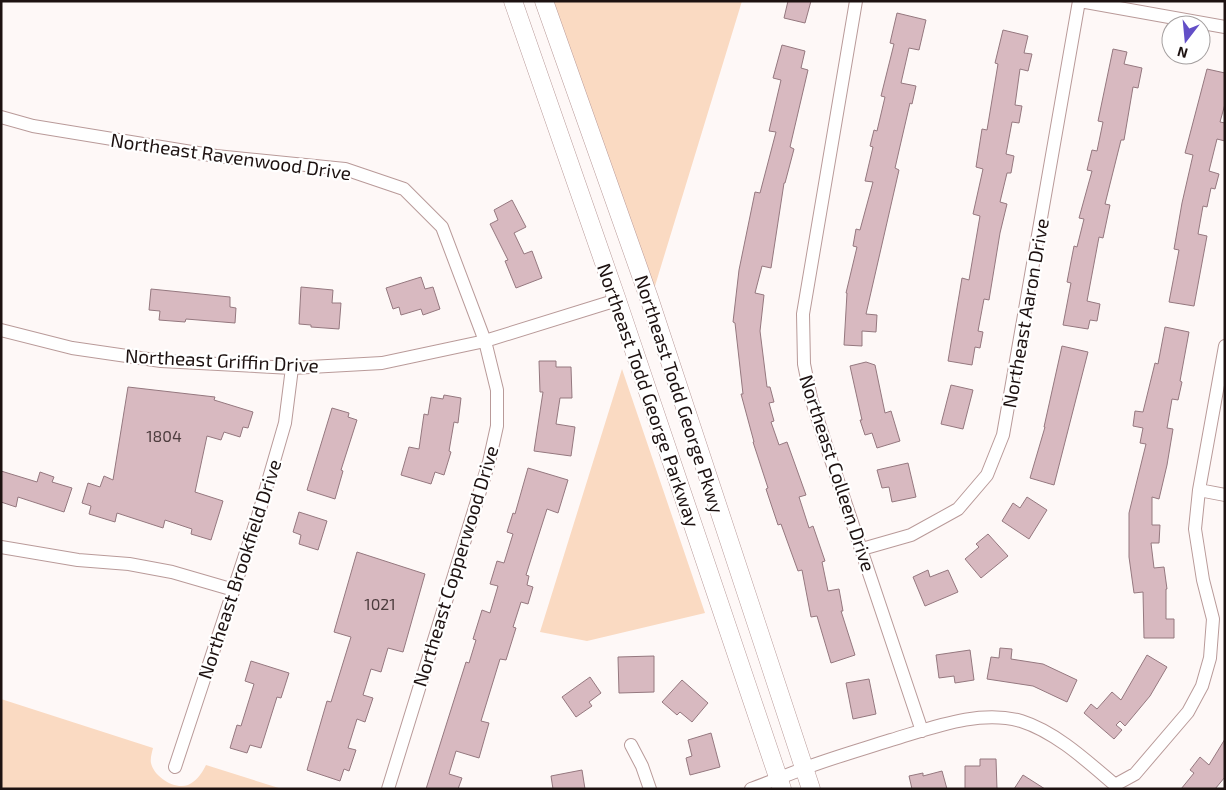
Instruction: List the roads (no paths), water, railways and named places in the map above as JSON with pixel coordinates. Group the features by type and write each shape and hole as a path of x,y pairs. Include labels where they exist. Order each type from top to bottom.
{"main road":[{"name":"Northeast Todd George Parkway","path":"513,1 617,300 781,784"},
{"name":"Northeast Todd George Pkwy","path":"544,1 649,298 811,789"}],"street":[{"name":"Northeast Colleen Drive","path":"856,1 803,314 804,364 825,442 922,731"},
{"path":"1080,1 1225,27"},
{"name":"Northeast Aaron Drive","path":"862,549 911,535 958,509 987,475 1003,435 1080,1"},
{"name":"Northeast Ravenwood Drive","path":"1,117 33,126 216,156 345,169 404,190 442,227 485,342"},
{"name":"Northeast Griffin Drive","path":"1,330 72,348 161,361 292,368 382,363 485,342 617,300"},
{"name":"Northeast Copperwood Drive","path":"388,789 488,462 497,426 497,390 485,342"},
{"path":"751,789 781,784 805,768 922,731 960,720 992,718 1021,721 1039,729 1062,743 1115,785 1135,774 1156,752 1188,712 1202,686 1210,658 1213,619 1203,580 1194,529 1199,490 1225,346"},
{"name":"Northeast Brookfield Drive","path":"174,767 258,516 285,423 292,368"},
{"path":"1199,490 1225,495"},
{"path":"1,547 78,560 129,564 172,572 234,590"},
{"path":"631,745 642,766 650,789"}]}
